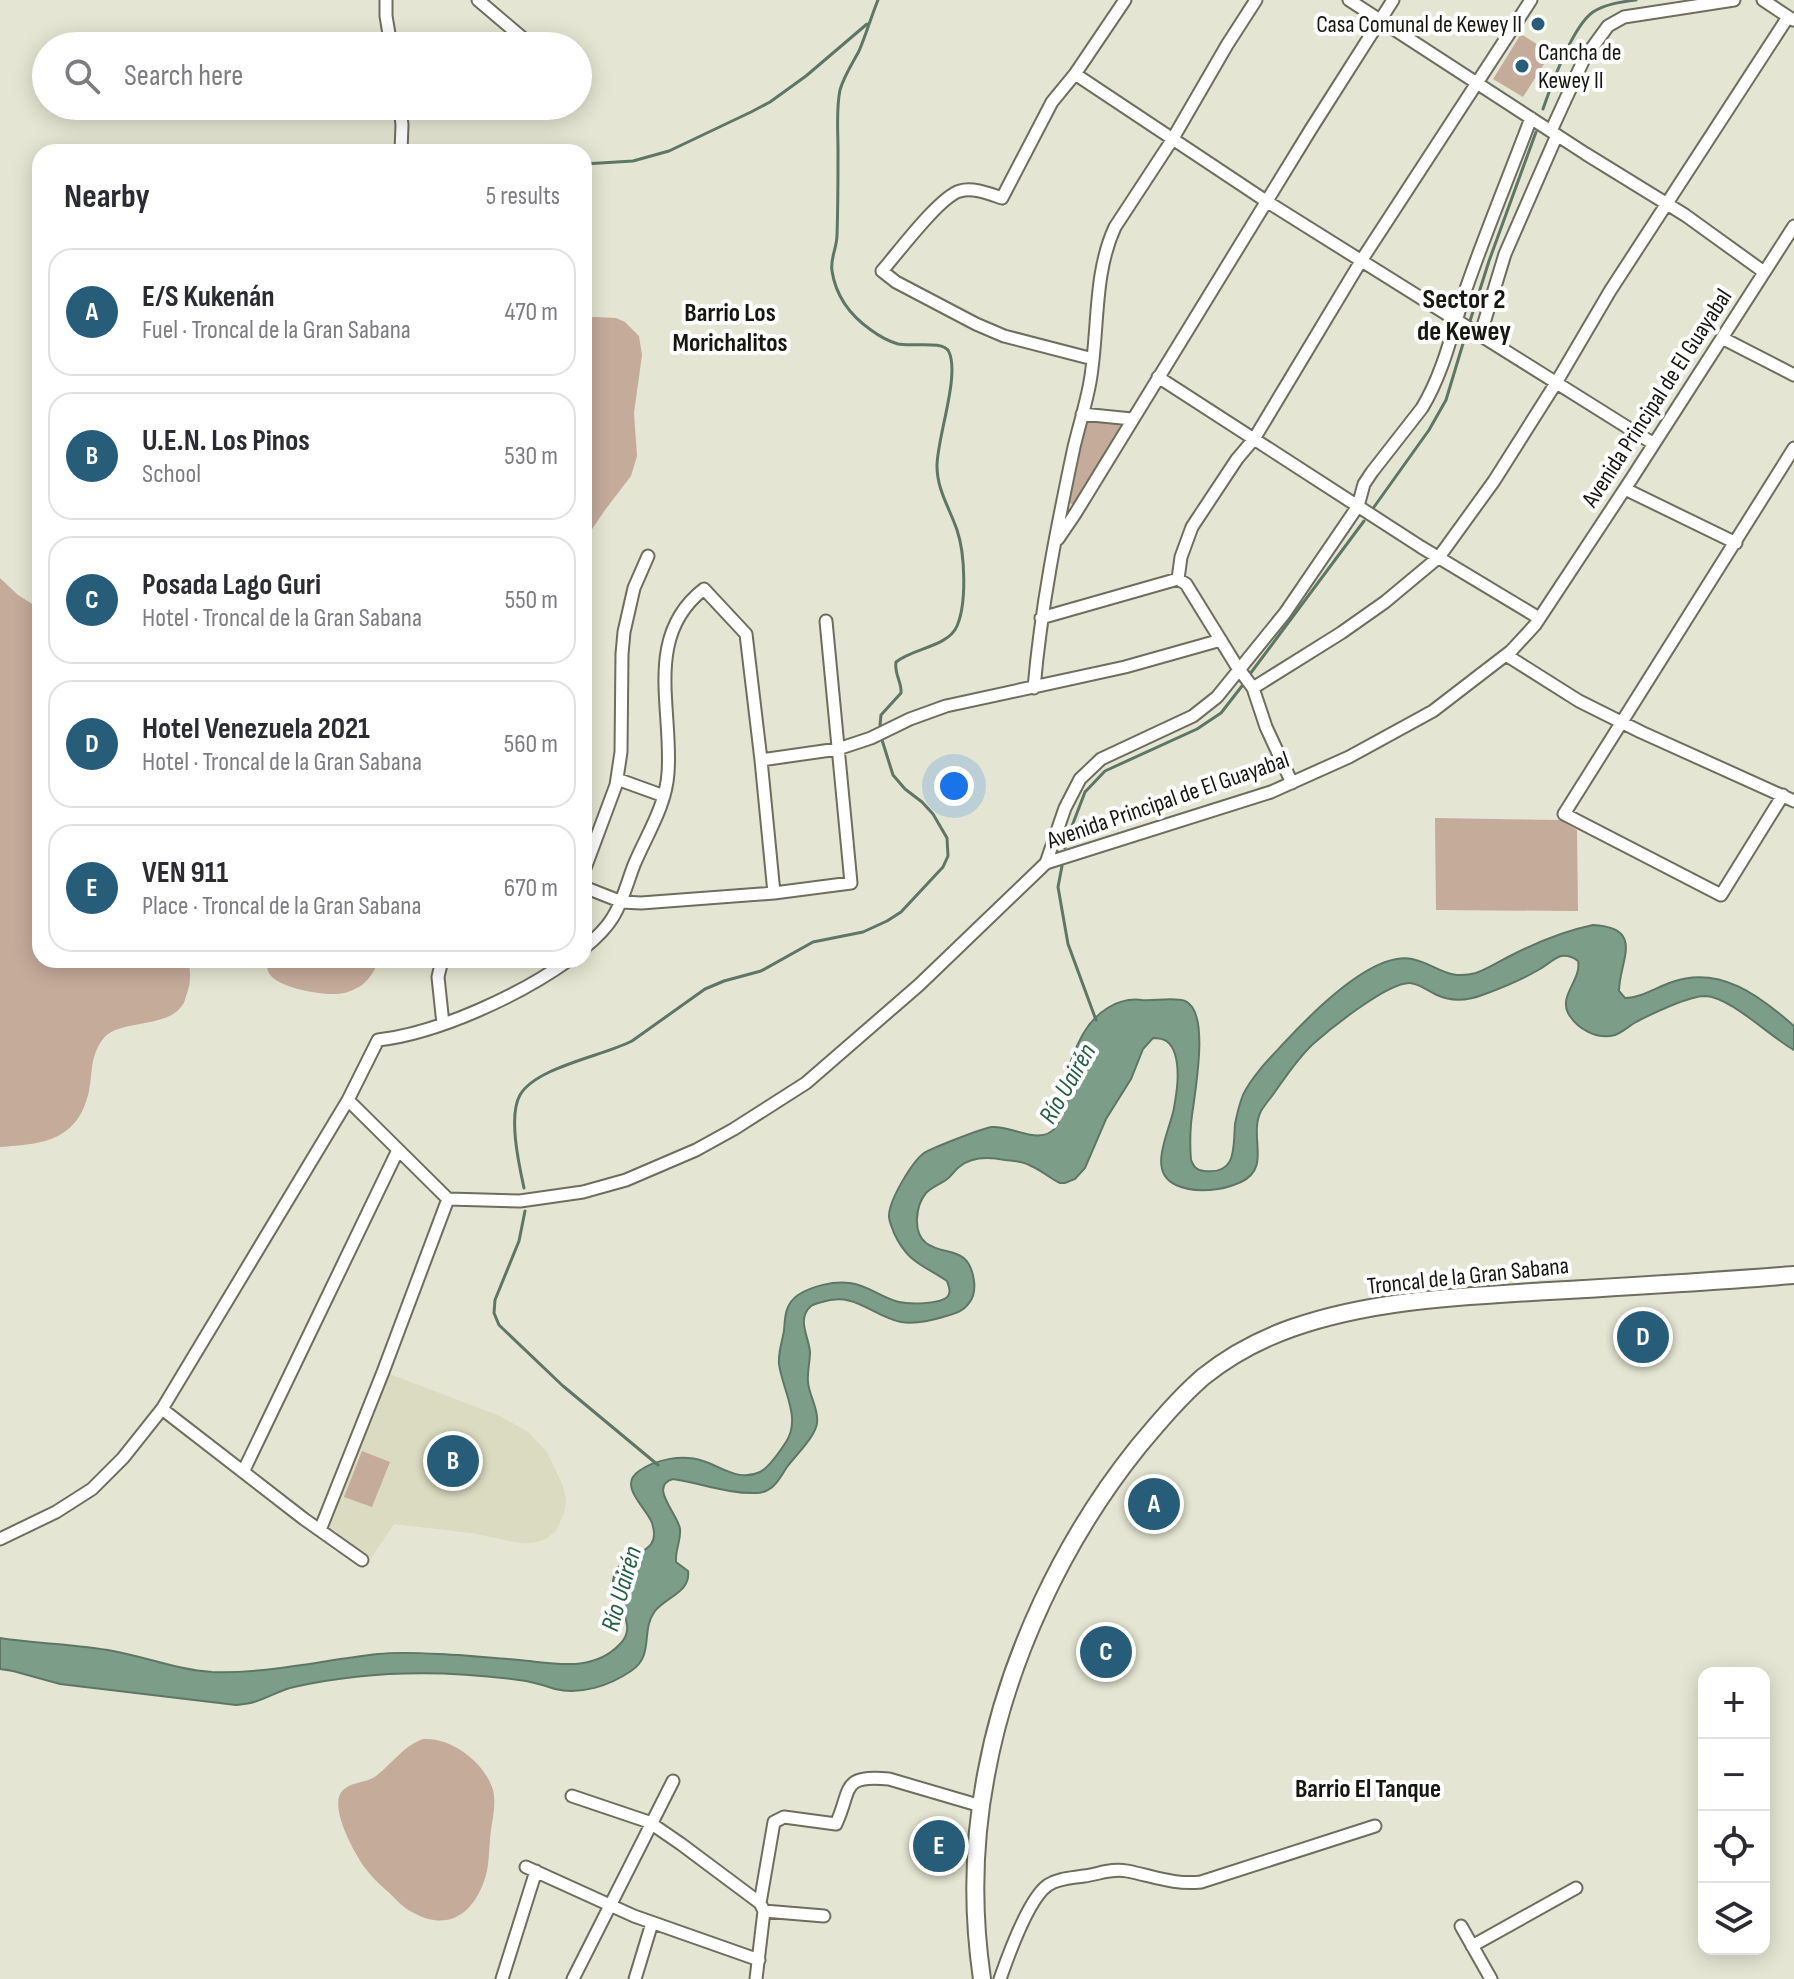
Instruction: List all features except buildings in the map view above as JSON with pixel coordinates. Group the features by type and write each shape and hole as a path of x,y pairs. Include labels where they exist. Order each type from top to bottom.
{"highway":[{"name":"Troncal de la Gran Sabana","path":"982,1979 975,1886 981,1806 996,1729 1009,1688 1049,1590 1081,1527 1147,1436 1188,1391 1242,1351 1288,1329 1399,1303 1794,1275"}],"street":[{"path":"386,0 389,32"},
{"path":"478,0 516,32"},
{"path":"1093,359 1004,336 896,282 882,271 936,209 955,193 973,190 1002,198 1052,102 1075,74 1125,0"},
{"path":"1034,688 1041,618 1093,359 1102,269 1109,240 1256,0"},
{"path":"1349,0 1713,234 1764,272"},
{"path":"1055,543 1393,0"},
{"path":"1178,579 1181,557 1192,527 1254,439 1361,261 1531,0"},
{"path":"1480,336 1505,254 1584,59 1608,26 1640,13 1734,0"},
{"path":"1253,688 1341,633 1397,593 1439,557 1494,481 1610,291 1791,19 1763,0"},
{"path":"1075,74 1266,201 1654,444"},
{"path":"1046,863 1065,808 1080,779 1101,759 1193,716 1217,697 1285,613 1358,506 1364,484 1428,398 1531,118"},
{"path":"401,120 401,144"},
{"name":"Avenida Principal de El Guayabal","path":"448,1199 520,1201 594,1189 626,1180 696,1150 734,1129 817,1074 919,985 1046,863 1233,806 1349,757 1418,720 1506,655 1539,618 1794,226"},
{"path":"1722,338 1794,375"},
{"path":"1158,377 1539,618"},
{"path":"1082,414 1132,419"},
{"path":"1506,655 1563,693 1623,723 1788,798 1721,895 1564,814 1623,723 1794,448"},
{"path":"1625,489 1736,543"},
{"path":"592,849 617,779 621,752 624,632 634,588 648,556"},
{"path":"1041,618 1178,579 1186,584 1253,688 1266,727 1292,783"},
{"path":"592,940 611,920 622,902 664,796 668,771 666,654 680,612 704,589 746,634 774,893"},
{"path":"592,890 622,902 670,901 851,883 826,621"},
{"path":"761,760 838,749 938,709 1125,667 1221,640"},
{"path":"617,779 664,796"},
{"path":"440,968 438,977 443,1024"},
{"path":"0,1539 56,1512 92,1489 123,1458 162,1409 348,1100 378,1040 443,1024 529,985 556,968"},
{"path":"320,1530 448,1199 348,1100"},
{"path":"243,1472 398,1150"},
{"path":"162,1409 362,1560"},
{"path":"756,1979 774,1822 784,1817 836,1824 848,1788 858,1779 889,1779 981,1806"},
{"path":"577,1978 609,1906 673,1781"},
{"path":"572,1796 652,1824 762,1907 824,1916"},
{"path":"1000,1979 1034,1902 1043,1889 1053,1883 1114,1870 1173,1883 1201,1882 1375,1826"},
{"path":"502,1979 531,1869 609,1906 759,1960"},
{"path":"1472,1946 1576,1888"},
{"path":"635,1979 652,1923"},
{"path":"1461,1926 1491,1979"}],"shaded area":[{"name":"Cancha de Kewey II","path":"1521,34 1551,53 1523,97 1493,79"},
{"path":"592,317 616,318 625,322 639,336 642,355 634,413 637,456 631,476 592,529"},
{"path":"1085,423 1120,426 1074,505 1068,501 1082,427"},
{"path":"0,578 32,604 32,968 189,968 190,973 184,1002 175,1013 116,1030 103,1039 94,1058 84,1108 67,1130 44,1141 0,1147"},
{"path":"1435,818 1560,820 1577,830 1578,911 1436,910"},
{"path":"375,968 362,985 337,994 306,991 286,985 272,977 268,969"},
{"path":"387,1373 500,1416 528,1432 547,1452 563,1486 566,1501 556,1531 546,1539 520,1543 471,1533 394,1524 371,1558 330,1527"},
{"path":"362,1451 390,1462 372,1507 344,1497"},
{"path":"423,1739 445,1742 475,1761 489,1780 494,1796 488,1866 482,1888 460,1915 439,1921 427,1919 406,1908 370,1874 349,1841 338,1807 343,1790 376,1776 403,1751"}],"water":[{"name":"Río Uairén","path":"1593,925 1609,927 1625,939 1619,991 1625,998 1690,978 1707,977 1723,981 1753,994 1794,1026 1794,1050 1738,1010 1705,996 1660,1010 1615,1035 1601,1036 1588,1032 1572,1019 1566,1006 1578,968 1578,961 1568,956 1558,957 1506,986 1467,999 1443,997 1410,983 1400,985 1345,1018 1313,1044 1296,1063 1261,1111 1257,1131 1258,1160 1250,1176 1227,1187 1202,1190 1176,1185 1162,1171 1162,1150 1177,1088 1177,1067 1169,1044 1153,1038 1143,1049 1131,1079 1106,1119 1085,1168 1075,1179 1060,1183 1023,1163 981,1158 964,1163 926,1193 917,1218 922,1238 933,1247 962,1256 971,1269 974,1293 964,1309 912,1323 891,1319 844,1300 834,1299 811,1306 804,1322 810,1352 808,1382 817,1418 813,1434 767,1491 735,1492 673,1479 666,1483 663,1488 666,1501 680,1529 676,1562 688,1571 688,1578 682,1589 655,1611 648,1627 643,1658 638,1665 614,1681 585,1690 565,1691 526,1681 468,1675 380,1675 322,1681 236,1705 60,1684 0,1669 0,1638 99,1649 212,1672 275,1669 398,1653 559,1664 598,1659 626,1636 626,1619 613,1585 618,1567 647,1548 654,1534 649,1517 632,1490 633,1477 653,1463 678,1458 695,1459 745,1475 760,1472 771,1463 786,1442 792,1423 779,1364 785,1316 794,1299 804,1292 823,1285 843,1283 863,1286 899,1302 927,1303 946,1298 950,1290 947,1281 910,1257 894,1233 889,1218 890,1209 902,1182 924,1153 979,1131 1000,1127 1034,1135 1050,1133 1058,1123 1063,1085 1074,1053 1088,1026 1100,1013 1116,1004 1133,1000 1181,1000 1193,1008 1198,1021 1199,1058 1191,1128 1191,1160 1199,1170 1215,1171 1228,1164 1232,1157 1239,1106 1256,1074 1309,1017 1361,975 1396,959 1420,961 1457,975 1476,973 1539,942"}],"waterway":[{"path":"878,0 840,90 837,235 832,271 846,305 857,319 874,332 898,344 941,346 949,352 952,376 937,466 941,491 960,540 964,578 957,626 946,639 896,662 901,693 881,715 880,725"},
{"path":"1543,109 1564,57 1585,19 1603,7 1636,0"},
{"path":"592,164 633,161 669,151 751,112 806,76 867,24"},
{"path":"1470,321 1536,132"},
{"path":"1374,507 1429,430 1446,400 1465,337"},
{"path":"1250,674 1364,521"},
{"path":"1065,848 1085,792 1105,771 1197,729 1221,713 1242,686"},
{"path":"524,1188 515,1115 520,1095 528,1085 555,1070 632,1041 705,989 761,971 813,942 863,932 887,921 901,912 943,867 948,856 947,838 933,814 893,775 882,740"},
{"path":"1062,866 1058,887 1068,944 1096,1020"},
{"path":"525,1211 519,1241 495,1300 494,1313 499,1325 563,1386 658,1465"}],"place":[{"name":"Casa Comunal de Kewey II","path":"1538,24"},
{"name":"Cancha de Kewey II","path":"1522,66"},
{"name":"Hotel Venezuela 2021","path":"1643,1337"},
{"name":"U.E.N. Los Pinos","path":"453,1461"},
{"name":"E/S Kukenán","path":"1154,1504"},
{"name":"Posada Lago Guri","path":"1106,1652"},
{"name":"VEN 911","path":"939,1846"}],"district":[{"name":"Sector 2 de Kewey","path":"1464,315"},
{"name":"Barrio Los Morichalitos","path":"730,328"},
{"name":"Barrio El Tanque","path":"1368,1789"}]}
